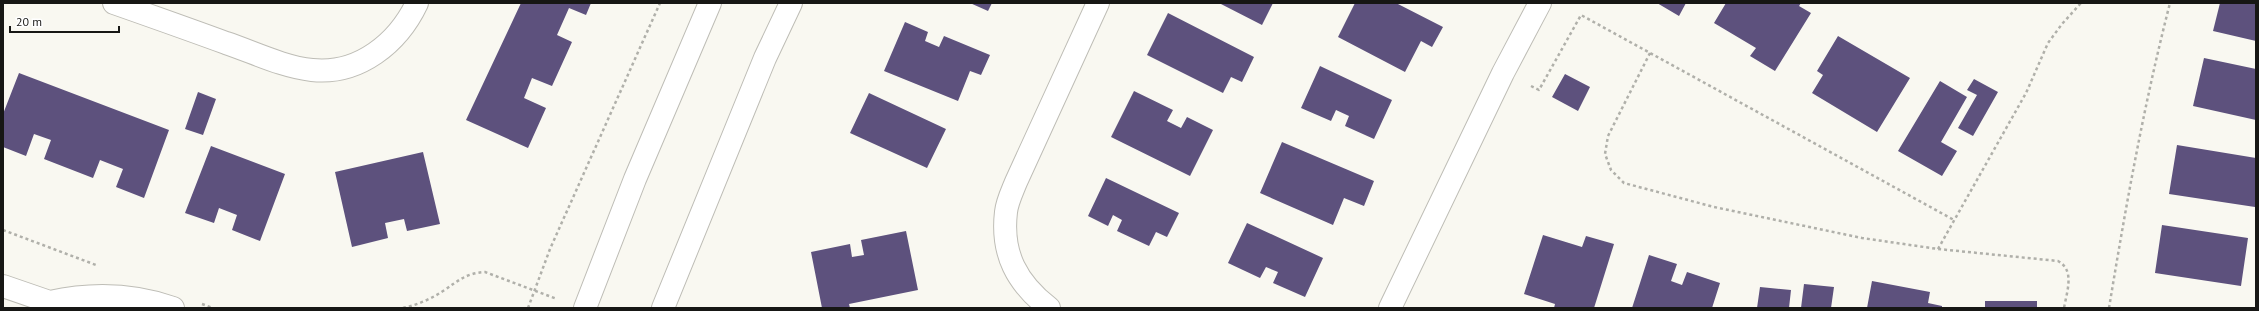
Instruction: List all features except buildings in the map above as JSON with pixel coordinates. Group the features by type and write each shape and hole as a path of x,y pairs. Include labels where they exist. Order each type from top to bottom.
{"street":[{"path":"114,3 282,63 313,70 344,68 374,56 398,36 417,3"},
{"path":"585,308 635,179 710,3"},
{"path":"663,308 765,58 790,3"},
{"path":"1050,308 1031,294 1014,269 1005,240 1006,210 1016,182 1098,3"},
{"path":"1390,308 1503,73 1540,3"},
{"path":"3,286 59,305 94,295 124,297 173,308"}],"path":[{"path":"528,308 536,291 550,249 660,3"},
{"path":"1938,248 2026,93 2048,43 2062,24 2081,3"},
{"path":"2109,308 2130,178 2155,62 2170,3"},
{"path":"1503,73 1539,90 1581,15 1954,220"},
{"path":"1650,53 1608,136 1605,154 1611,170 1624,183 1714,208 1862,238 1938,248 2058,260 2065,264 2069,271 2064,308"},
{"path":"402,308 433,297 463,276 474,272 486,272 562,301"}]}
